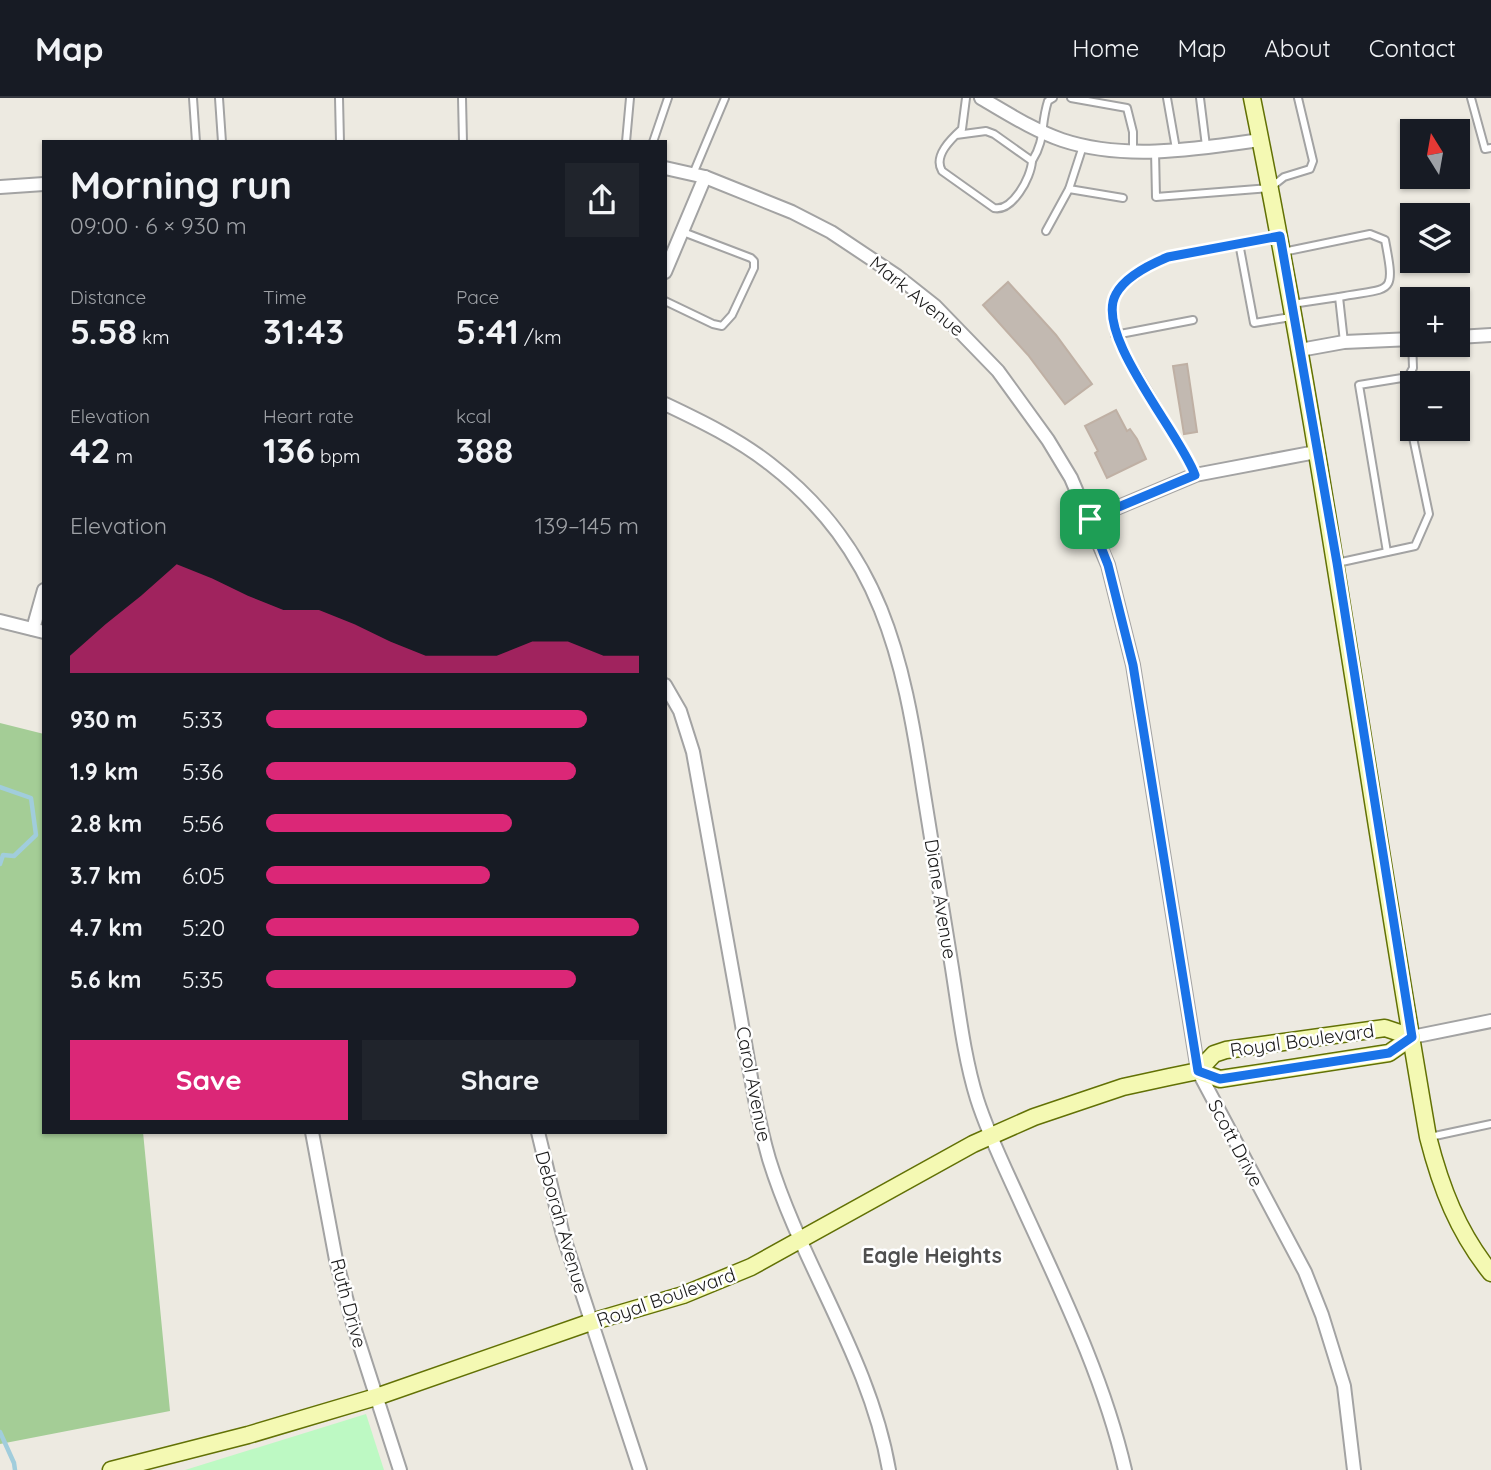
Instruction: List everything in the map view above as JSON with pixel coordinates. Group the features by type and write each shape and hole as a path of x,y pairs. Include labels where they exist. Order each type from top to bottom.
{"street":[{"path":"981,98 1042,131 1083,146 1133,152 1260,140"},
{"path":"1252,98 1283,252 1337,563 1428,1137 1439,1181 1457,1224 1491,1273"},
{"name":"Mark Avenue","path":"667,168 699,176 779,207 831,232 897,276 935,306 970,340 1026,407 1071,478 1090,519"},
{"path":"667,268 683,232 699,176"},
{"path":"0,187 42,184"},
{"path":"1470,336 1491,335"},
{"path":"1300,350 1344,342 1400,340"},
{"name":"Diane Avenue","path":"667,405 731,438 770,465 801,492 835,529 862,568 880,601 897,650 911,707 967,1055 976,1094 991,1136 1082,1336 1106,1401 1125,1470"},
{"path":"1090,519 1195,475 1316,452"},
{"name":"Scott Drive","path":"1090,519 1108,565 1133,665 1198,1071 1305,1272 1322,1315 1344,1386 1354,1470"},
{"path":"0,621 38,631 42,604"},
{"name":"Carol Avenue","path":"667,688 680,711 693,752 762,1132 784,1203 848,1339 871,1403 889,1470"},
{"name":"Royal Boulevard","path":"111,1470 235,1439 376,1397 591,1322 716,1282 800,1240 991,1136 1100,1094 1198,1071 1220,1079 1389,1053 1412,1037 1491,1021"},
{"name":"Royal Boulevard","path":"1198,1071 1214,1054 1226,1050 1385,1028 1412,1037"},
{"name":"Ruth Drive","path":"312,1134 336,1260 400,1470"},
{"name":"Deborah Avenue","path":"538,1134 553,1202 640,1470"}],"lane":[{"path":"193,98 196,140"},
{"path":"219,98 222,140"},
{"path":"339,98 340,140"},
{"path":"462,98 463,140"},
{"path":"626,140 630,98"},
{"path":"654,140 668,98"},
{"path":"699,176 725,98"},
{"path":"966,98 962,129 938,159 938,165 942,171 994,208 1001,210 1009,206 1031,170 1031,161 1043,141 1042,118 1048,101 1053,98"},
{"path":"1070,98 1127,108"},
{"path":"1126,98 1133,132 1133,152"},
{"path":"1167,98 1176,149"},
{"path":"1200,98 1206,146"},
{"path":"1155,150 1156,197 1270,188 1284,177 1310,169 1313,161 1298,98"},
{"path":"1471,98 1485,149 1491,148"},
{"path":"956,135 986,131 1031,161"},
{"path":"1046,231 1069,189 1083,146"},
{"path":"1069,189 1123,198"},
{"path":"667,301 713,324 723,326 728,322 754,268 754,261 683,232"},
{"path":"1239,243 1254,323 1339,297 1384,289 1390,284 1392,277 1385,240 1377,235 1370,234 1283,252"},
{"path":"1195,475 1189,460 1115,335 1112,308 1114,297 1122,286 1154,263 1168,257 1280,236"},
{"path":"1339,297 1344,342"},
{"path":"1115,335 1193,320"},
{"path":"1387,552 1359,385 1400,378"},
{"path":"1337,563 1415,547 1429,514 1414,441"},
{"path":"1428,1137 1491,1124"}],"green space":[{"path":"0,723 42,734 42,1134 143,1134 170,1411 0,1444"},
{"path":"366,1414 384,1470 185,1470"}],"building":[{"path":"1008,282 1056,335 1092,384 1065,404 1028,355 983,305"},
{"path":"1187,364 1197,432 1184,434 1173,366"},
{"path":"1116,410 1127,431 1130,429 1137,439 1146,459 1107,478 1095,453 1098,451 1085,426"}],"waterway":[{"path":"0,787 31,798 36,835 14,856 3,855 0,864"},
{"path":"0,1432 15,1470"}],"district":[{"name":"Eagle Heights","path":"932,1256"}],"route":[{"path":"1280,236 1337,563 1412,1037 1398,1049 1389,1053 1220,1079 1198,1071 1133,665 1108,565 1090,519 1195,475 1189,460 1115,335 1112,308 1118,291 1154,263 1168,257 1280,236"}]}
